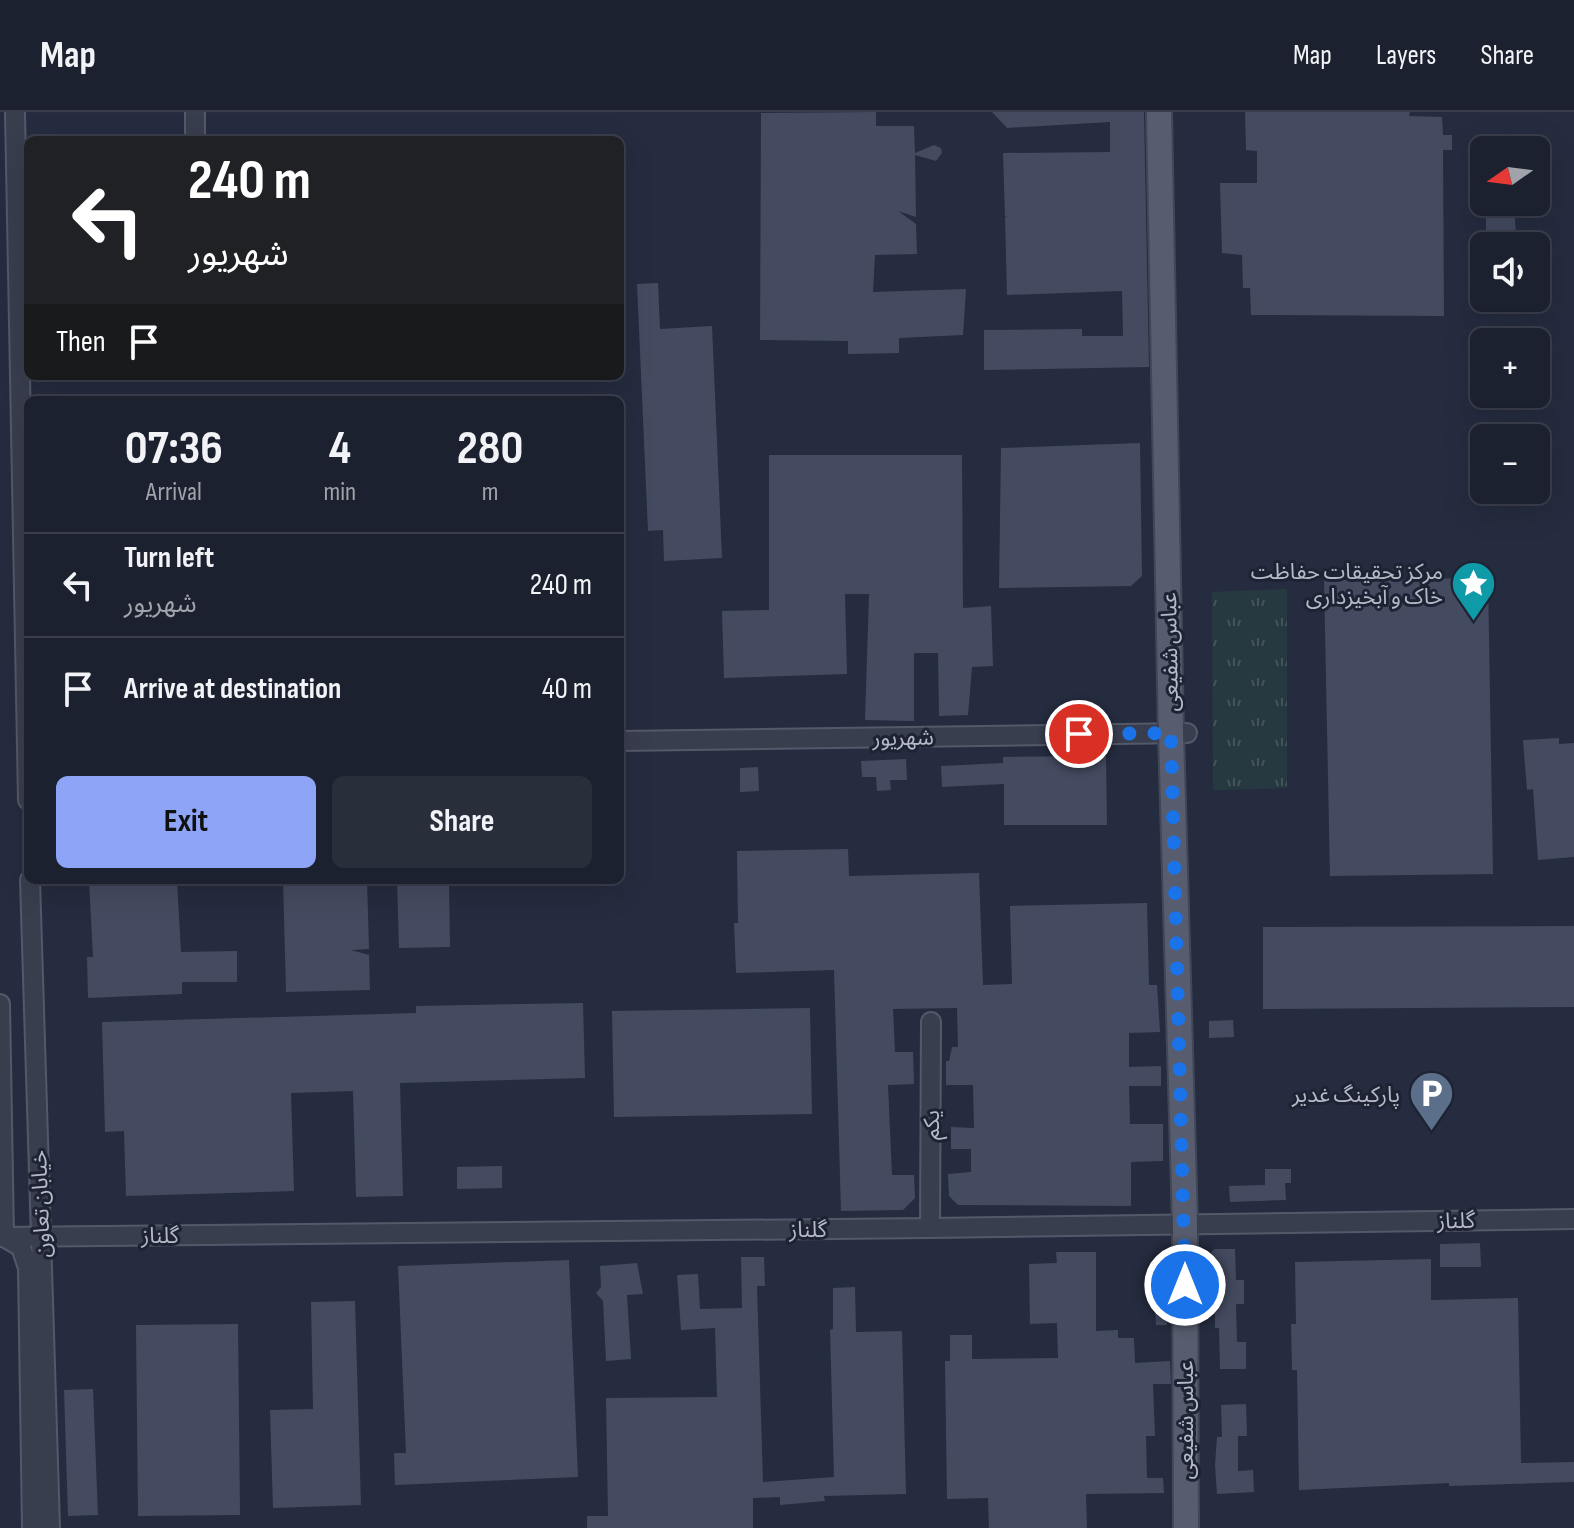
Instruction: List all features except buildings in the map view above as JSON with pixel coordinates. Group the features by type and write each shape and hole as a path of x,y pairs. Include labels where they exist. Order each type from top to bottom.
{"main road":[{"name":"عباس شفیعی","path":"1159,112 1179,733 1197,1528"},
{"name":"عباس شفیعی","path":"1175,112 1179,733"},
{"name":"عباس شفیعی","path":"1186,1528 1191,1224"}],"street":[{"path":"15,112 24,590"},
{"path":"195,112 195,136"},
{"name":"شهریور","path":"624,741 1179,733"},
{"name":"خیابان تعاون","path":"30,884 50,1528"},
{"name":"خیابان تعاون","path":"0,1004 2,1237 21,1247 28,1268 32,1528"},
{"name":"یکم","path":"930,1228 931,1022"},
{"name":"گلناز","path":"2,1237 1574,1219"}],"green space":[{"path":"1287,589 1287,788 1213,790 1212,592"}],"place":[{"name":"مرکز تحقیقات حفاظت خاک و آبخیزداری","path":"1474,623"},
{"name":"پارکینگ غدیر","path":"1431,1133"}],"route":[{"path":"1079,734 1171,733 1185,1285"}]}
